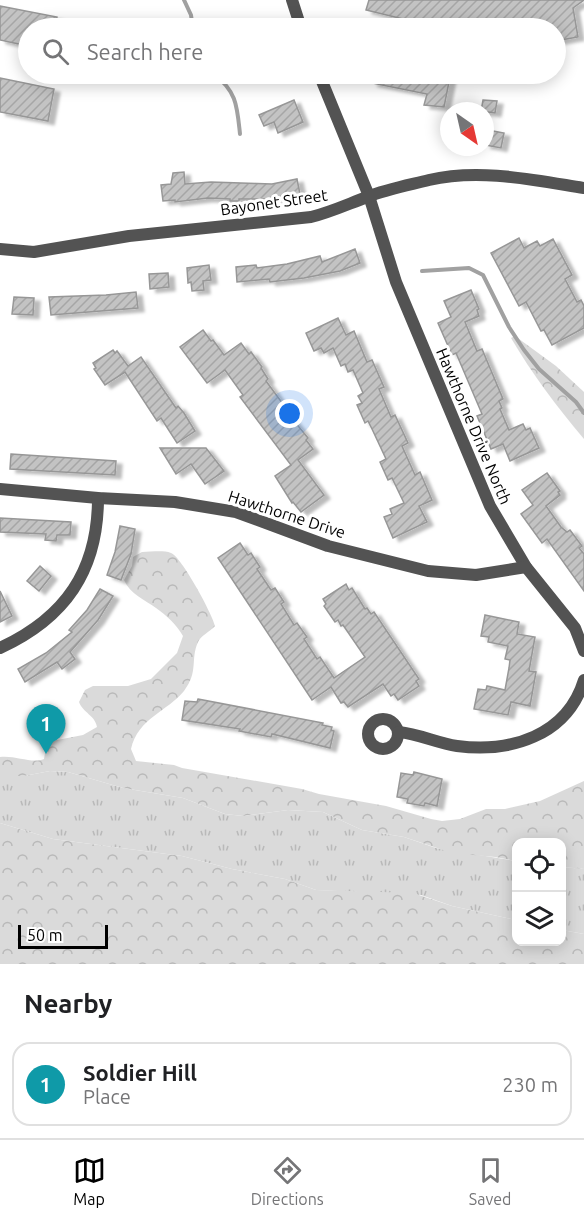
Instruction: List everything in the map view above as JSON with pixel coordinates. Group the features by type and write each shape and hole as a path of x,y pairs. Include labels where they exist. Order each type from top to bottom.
{"street":[{"path":"292,0 298,18"},
{"name":"Hawthorne Drive North","path":"323,84 369,196 393,275 477,477 499,523 526,567 578,633 584,651"},
{"name":"Bayonet Street","path":"0,249 34,252 129,236 311,216 333,212 369,196 453,175 485,175 584,188"},
{"name":"Hawthorne Drive","path":"0,489 175,502 236,512 328,546 428,571 476,574 526,567"},
{"path":"0,648 45,621 61,607 80,581 92,549 98,517 98,498"},
{"path":"399,732 468,747 495,746 522,741 544,733 561,720 575,702 584,680"}],"green space":[{"path":"515,336 556,366 584,392 584,439 527,364 511,338"},
{"path":"142,552 164,552 176,557 209,610 215,626 198,642 193,671 184,691 147,722 135,738 131,749 136,761 174,765 302,789 386,806 442,821 460,819 486,809 505,809 540,801 584,781 584,869 566,867 566,838 512,838 512,860 452,853 404,837 362,830 323,812 288,810 243,816 225,814 183,798 123,788 68,772 50,771 24,776 0,776 0,757 34,761 44,759 46,747 52,741 83,735 97,727 79,702 85,690 93,686 128,686 151,679 177,653 183,636 164,614 134,593 124,580 132,566 133,557"},
{"path":"50,771 68,772 123,788 183,798 225,814 243,816 288,810 323,812 362,830 404,837 436,848 512,860 512,919 452,906 421,895 316,890 285,879 182,856 53,839 0,823 0,776 24,776"},
{"path":"0,823 53,839 182,856 285,879 316,890 413,893 452,906 512,919 512,946 566,946 566,931 584,934 584,964 0,964"},
{"path":"566,867 584,869 584,934 566,931"}],"building":[{"path":"369,0 584,0 573,8 578,37 566,39 566,18 399,18 366,10"},
{"path":"0,6 57,17 18,18 18,44 0,40"},
{"path":"0,78 18,82 18,84 54,89 48,121 0,112"},
{"path":"377,84 449,84 445,102 440,102 440,107 424,105 427,94"},
{"path":"294,100 303,122 278,133 274,122 264,126 259,115"},
{"path":"483,100 497,101 495,113 494,102 483,102"},
{"path":"494,131 504,133 501,148 494,147"},
{"path":"184,172 185,184 211,182 272,184 297,179 300,194 275,199 239,199 239,201 208,198 163,201 161,185 171,184 173,173"},
{"path":"519,238 524,248 537,241 540,246 553,239 572,275 565,279 577,302 581,300 584,306 584,328 552,345 544,330 541,331 526,302 519,306 491,253"},
{"path":"355,249 360,263 340,271 270,282 269,279 237,282 236,267 256,265 257,268 320,256 322,262"},
{"path":"209,265 211,280 203,281 204,290 192,291 191,282 188,283 187,268"},
{"path":"168,273 169,287 150,289 149,274"},
{"path":"471,290 479,309 477,310 479,316 465,322 477,351 482,349 503,399 499,401 502,408 500,409 509,430 523,424 526,430 530,428 539,448 510,461 503,444 491,449 477,416 482,414 456,353 452,355 438,323 451,317 444,301"},
{"path":"136,292 138,308 51,315 49,297"},
{"path":"14,297 34,298 33,315 12,314"},
{"path":"338,318 346,335 354,331 367,362 372,360 384,387 379,389 391,417 395,415 408,443 402,446 415,475 420,472 432,500 419,506 427,522 393,538 384,517 392,514 390,509 404,503 392,478 388,480 380,462 386,459 368,421 365,423 357,405 362,403 358,396 363,393 353,370 348,372 345,364 341,366 333,348 324,353 321,348 314,351 306,333"},
{"path":"203,330 224,355 241,343 249,354 251,352 262,367 268,379 266,381 283,404 281,405 308,438 306,440 313,449 298,460 324,495 301,512 292,503 275,476 291,465 240,397 243,395 225,370 207,383 180,347"},
{"path":"113,350 115,353 117,351 128,366 141,357 195,431 177,443 161,418 157,421 125,372 105,385 94,369 96,368 93,363"},
{"path":"160,448 206,448 224,471 205,484 191,464 176,474"},
{"path":"11,454 116,461 115,475 10,469"},
{"path":"547,473 560,491 558,492 560,495 546,506 561,527 567,532 570,530 582,546 579,548 584,554 584,591 547,539 542,543 521,514 533,505 522,490"},
{"path":"0,518 71,522 70,535 57,535 56,541 45,540 46,534 0,532"},
{"path":"120,526 135,529 131,554 121,580 107,575 115,552"},
{"path":"240,543 248,555 251,553 260,567 257,569 271,590 275,588 284,602 281,604 294,625 297,623 307,637 304,639 317,659 320,657 334,678 365,657 343,625 341,626 338,620 335,622 324,606 326,604 323,599 346,584 349,590 352,588 365,609 367,608 371,614 374,612 419,679 416,681 419,686 398,700 394,694 391,696 383,684 348,707 344,702 341,703 331,687 312,700 218,558"},
{"path":"40,566 51,576 39,591 27,581"},
{"path":"100,589 113,596 98,620 70,652 75,659 62,669 57,662 25,682 18,669 46,653 72,632 69,630 87,610"},
{"path":"0,591 12,616 0,622"},
{"path":"485,615 519,622 517,634 535,637 529,671 536,672 530,706 511,702 508,715 474,709 478,689 486,690 487,686 505,690 510,660 505,659 508,646 488,642 489,637 481,636"},
{"path":"198,699 323,723 322,725 332,727 331,730 334,731 330,748 272,734 271,737 239,731 240,729 182,720 185,701 197,702"},
{"path":"414,772 442,779 437,806 407,803 408,799 397,797 401,773 413,775"}],"waterway":[{"path":"184,0 191,18"},
{"path":"224,84 234,100 240,134"},
{"path":"422,271 469,268 483,275 509,327 524,350 539,369 576,402 584,413"}],"place":[{"name":"Soldier Hill","path":"46,754"}]}
